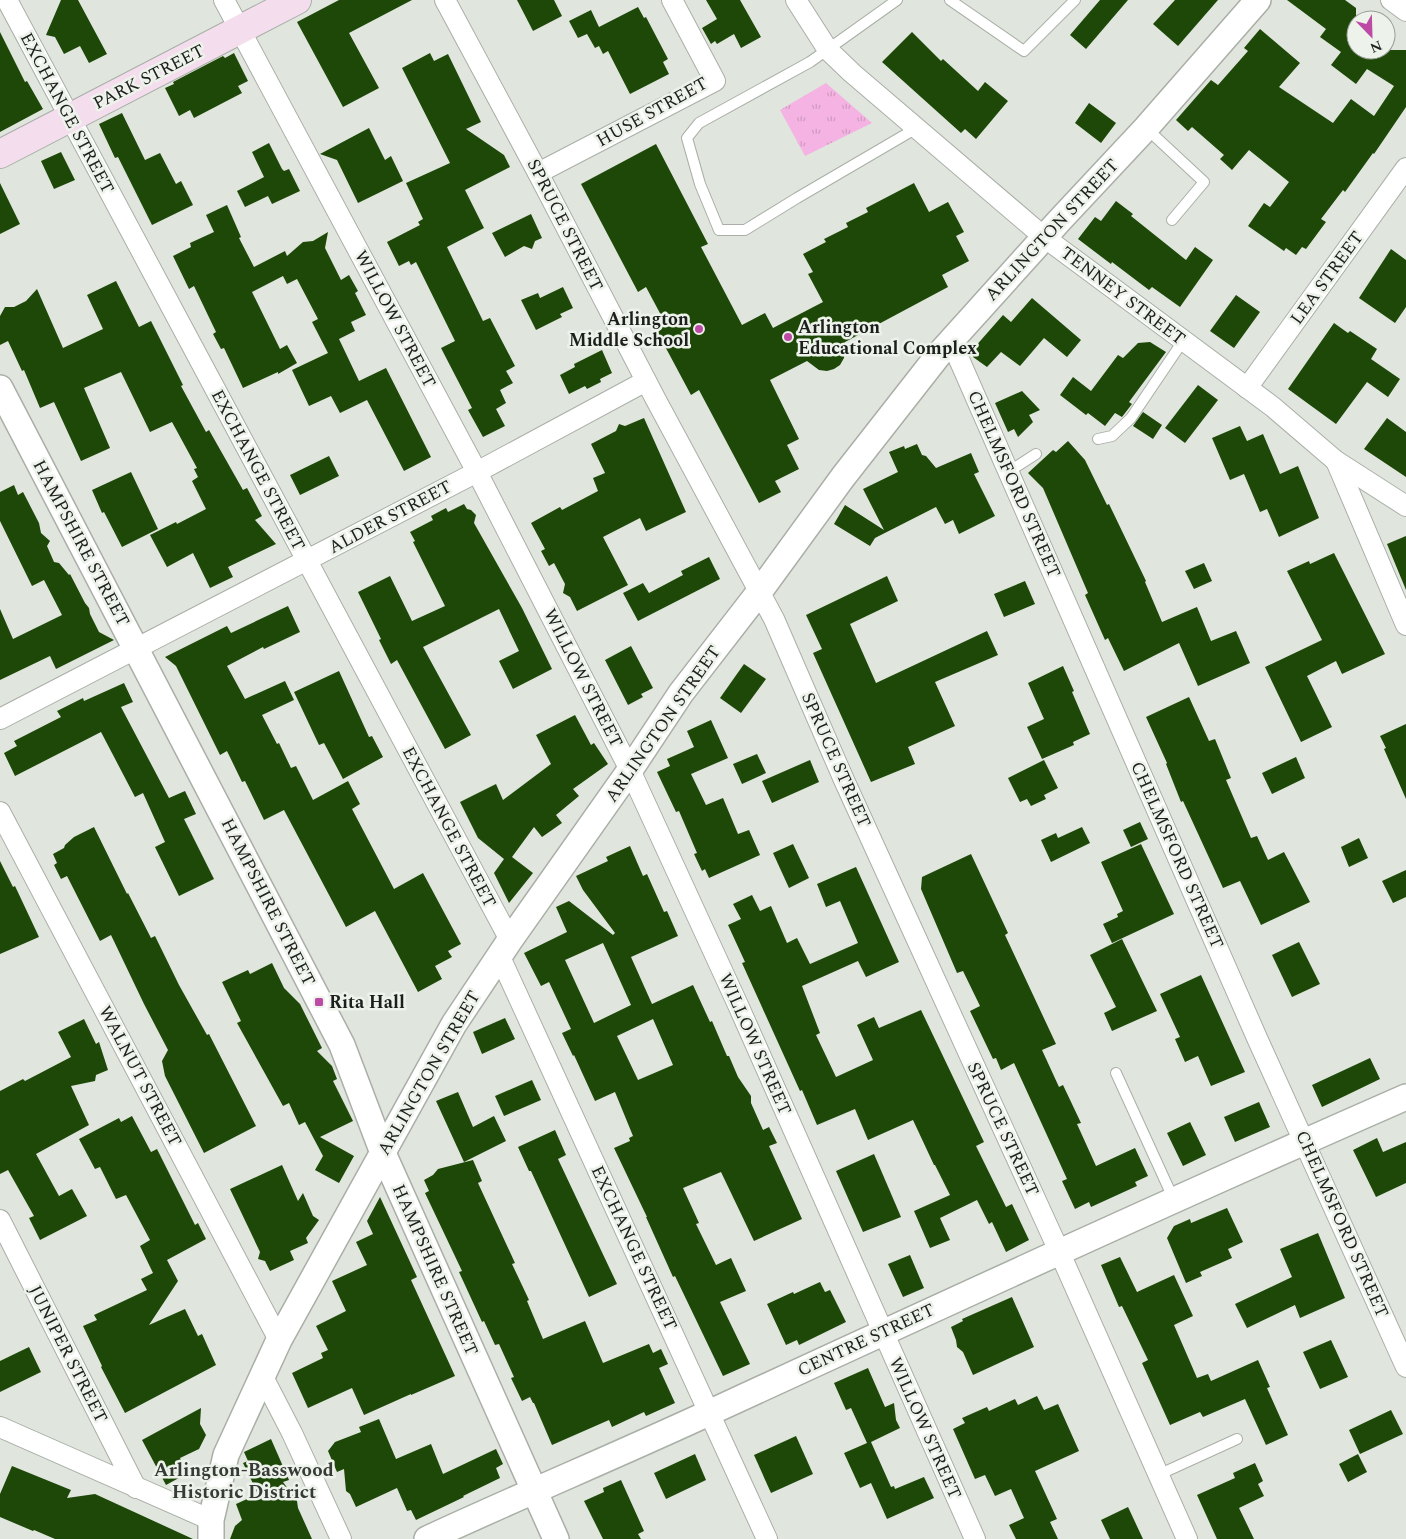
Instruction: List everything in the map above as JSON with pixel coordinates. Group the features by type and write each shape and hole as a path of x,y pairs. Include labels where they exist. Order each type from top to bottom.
{"main road":[{"name":"PARK STREET","path":"0,154 297,0"}],"street":[{"name":"EXCHANGE STREET","path":"7,0 307,561 505,948 767,1539"},
{"name":"WILLOW STREET","path":"224,0 477,472 630,770 738,1005 975,1539"},
{"name":"SPRUCE STREET","path":"445,0 538,173 646,382 774,619 844,780 1059,1251 1187,1539"},
{"name":"HUSE STREET","path":"538,173 715,81 672,0"},
{"name":"TENNEY STREET","path":"796,0 828,50 852,73 915,129 1044,237 1273,407 1336,461 1406,506"},
{"name":"ARLINGTON STREET","path":"211,1530 226,1455 279,1340 454,1024 505,948 630,770 681,693 760,591 843,477 951,341 1044,237 1146,128 1258,0"},
{"path":"1391,0 1406,11"},
{"name":"LEA STREET","path":"1247,388 1406,168"},
{"name":"CHELMSFORD STREET","path":"951,341 1257,1038 1406,1367"},
{"name":"ALDER STREET","path":"0,719 307,561 646,382"},
{"name":"HAMPSHIRE STREET","path":"0,388 342,1045 383,1153 556,1539"},
{"path":"1336,461 1406,625"},
{"name":"WALNUT STREET","path":"0,812 279,1340"},
{"name":"CENTRE STREET","path":"441,1536 534,1490 710,1413 1059,1251 1406,1097"},
{"name":"JUNIPER STREET","path":"0,1220 136,1488"},
{"path":"262,1375 292,1433 341,1539"},
{"path":"0,1428 136,1488 211,1530"}],"lane":[{"path":"897,0 810,62 699,123 687,138 700,184 720,230 745,230 915,129"},
{"path":"950,0 1024,51 1075,0"},
{"path":"1146,128 1204,182 1172,220"},
{"path":"1098,439 1112,436 1131,418 1183,341"},
{"path":"1008,472 1036,454"},
{"path":"1116,1073 1174,1201"},
{"path":"1155,1468 1237,1439"}],"green space":[{"path":"826,83 872,123 805,156 780,110"}],"building":[{"path":"61,0 78,0 107,54 89,63 80,46 64,54 55,37 46,35"},
{"path":"339,0 412,0 349,33 379,88 343,107 297,22"},
{"path":"517,0 554,0 562,16 533,31"},
{"path":"706,0 740,0 761,37 741,48 734,34 717,44 715,41 711,44 702,28 717,19"},
{"path":"1100,0 1128,0 1086,49 1070,35"},
{"path":"1175,0 1218,0 1178,46 1153,24"},
{"path":"1287,0 1345,0 1356,8 1356,10 1346,10 1346,60 1396,60 1396,50 1406,50 1406,107 1374,154 1345,192 1343,190 1321,219 1326,222 1306,249 1302,247 1296,255 1286,248 1284,251 1248,226 1264,203 1270,207 1289,182 1249,150 1232,170 1220,159 1224,155 1192,127 1188,131 1176,120 1211,80 1218,85 1248,51 1244,48 1260,29 1300,63 1279,87 1333,123 1351,99 1374,116 1394,86 1367,69 1356,84 1331,65 1341,52 1320,37 1326,29"},
{"path":"638,7 644,18 646,17 668,59 663,62 669,74 630,94 608,51 603,54 599,46 595,48 587,34 578,38 569,21 591,10 599,27"},
{"path":"0,32 25,82 27,81 43,109 0,132"},
{"path":"912,32 941,61 943,59 978,91 985,82 1008,101 976,139 965,129 961,133 882,62"},
{"path":"234,53 248,81 238,86 242,93 194,118 190,110 179,116 165,88 223,56 225,58"},
{"path":"430,53 434,61 448,54 481,122 466,129 504,155 510,167 465,190 484,228 447,247 483,321 490,318 515,366 506,371 513,383 500,390 506,403 496,409 505,426 483,437 468,410 472,408 441,348 455,341 416,262 411,265 409,261 399,266 387,242 420,225 418,222 423,219 406,183 450,163 402,68"},
{"path":"1089,103 1116,123 1101,143 1075,123"},
{"path":"122,113 145,160 160,153 176,184 181,181 193,205 152,225 118,157 115,158 99,124"},
{"path":"369,128 385,160 391,156 403,181 358,203 337,160 320,154"},
{"path":"269,143 282,169 284,171 289,169 300,191 272,204 268,196 245,207 237,191 264,177 252,152"},
{"path":"656,144 708,244 701,247 742,325 765,313 773,328 823,302 808,274 813,272 803,254 826,242 824,239 848,227 846,223 868,212 866,208 914,183 929,212 948,202 964,232 956,236 969,261 942,275 948,287 845,342 844,358 840,365 834,369 827,371 819,370 807,361 770,380 799,439 787,445 799,469 775,481 781,492 759,503 699,390 691,395 652,322 662,317 646,287 638,292 581,184"},
{"path":"61,152 75,180 54,189 41,161"},
{"path":"0,183 20,224 0,234"},
{"path":"1116,201 1133,214 1131,216 1186,260 1195,247 1213,260 1180,307 1152,287 1149,290 1078,239 1095,217 1101,221"},
{"path":"227,205 241,237 239,238 254,267 285,251 287,256 303,242 313,241 328,232 325,248 341,280 349,275 358,291 355,293 366,315 351,322 355,331 339,339 359,381 386,368 431,457 404,471 367,400 340,413 331,396 309,406 292,370 328,353 312,322 318,319 297,279 287,284 283,276 252,292 280,349 287,345 297,363 278,374 278,372 243,388 224,348 221,349 213,334 216,332 194,286 189,289 173,256 191,247 190,243 214,232 206,215"},
{"path":"531,214 542,238 535,241 532,249 524,246 505,257 492,233"},
{"path":"1391,249 1406,260 1406,307 1395,323 1359,298"},
{"path":"116,281 139,327 151,321 183,385 181,386 206,432 209,430 243,490 247,488 262,516 255,520 276,544 228,567 233,577 210,588 193,553 167,567 150,535 206,509 192,481 198,477 194,469 197,468 172,422 150,432 121,372 84,388 110,448 81,461 54,402 40,408 24,370 22,371 8,341 0,345 0,316 5,307 14,307 26,301 37,289 63,348 103,329 87,295"},
{"path":"563,287 573,308 560,314 562,317 536,330 521,300 538,293 540,298"},
{"path":"1236,295 1260,312 1234,348 1210,331"},
{"path":"1032,298 1081,340 1067,357 1044,338 1020,366 1001,352 987,367 973,357 974,348 1003,315 1011,322"},
{"path":"1334,323 1377,349 1371,359 1400,379 1388,397 1367,382 1336,424 1288,389"},
{"path":"1150,342 1166,352 1129,402 1132,404 1122,417 1115,413 1105,426 1088,413 1086,415 1060,395 1073,377 1091,391 1118,355 1123,358 1138,343"},
{"path":"602,350 612,373 600,379 601,382 587,389 585,386 569,394 560,375 575,367 574,364"},
{"path":"1198,385 1218,400 1185,443 1165,428"},
{"path":"1022,391 1040,410 1029,415 1033,422 1018,437 1014,429 1008,432 995,403"},
{"path":"1143,412 1162,425 1153,439 1133,426"},
{"path":"644,418 686,512 646,531 640,518 603,537 628,585 577,611 570,597 563,593 565,584 554,563 549,566 541,551 545,549 531,523 560,507 562,510 598,491 593,478 605,473 591,444 616,431 619,424 625,426"},
{"path":"1387,418 1406,432 1406,477 1364,449"},
{"path":"1240,426 1247,441 1263,434 1280,474 1298,466 1319,518 1279,537 1267,509 1260,512 1244,474 1230,480 1212,438"},
{"path":"1068,441 1085,460 1107,505 1109,504 1146,581 1162,622 1197,607 1211,641 1236,631 1250,663 1198,686 1179,643 1124,671 1108,638 1105,640 1085,595 1088,593 1043,488 1028,473 1053,450 1056,452"},
{"path":"917,444 922,455 926,456 936,468 971,453 979,472 974,474 995,516 959,534 953,520 945,524 936,507 875,538 870,546 834,524 845,505 884,530 863,489 898,472 889,452 904,446 905,449"},
{"path":"329,456 339,476 300,495 290,475"},
{"path":"131,472 158,529 122,547 104,512 102,513 92,490"},
{"path":"14,485 18,495 23,492 39,523 41,533 50,541 47,546 54,562 59,563 70,574 89,608 99,632 114,640 56,669 50,656 0,680 0,609 13,639 62,615 44,580 32,586 0,521 0,492"},
{"path":"464,504 467,509 476,515 474,523 522,608 552,669 513,689 499,661 519,651 499,609 423,647 471,735 445,749 397,660 391,664 358,592 390,576 412,621 445,606 413,542 415,541 410,532 433,520 431,516 446,508 448,512"},
{"path":"1406,536 1406,590 1387,544"},
{"path":"1334,553 1385,654 1342,674 1336,661 1307,676 1332,727 1301,742 1265,667 1322,640 1287,571 1309,561 1310,564"},
{"path":"709,557 720,579 638,621 623,593 643,583 649,593 683,575 681,571"},
{"path":"1204,563 1212,581 1194,589 1185,571"},
{"path":"887,576 898,601 850,624 876,683 987,631 998,655 935,682 955,726 908,747 915,764 871,782 813,653 822,649 806,615"},
{"path":"1025,581 1035,604 1004,617 994,594"},
{"path":"288,606 300,632 264,649 263,647 227,666 245,699 285,681 294,700 262,715 277,744 279,743 291,768 296,766 313,800 348,781 360,804 352,809 394,889 423,873 461,944 448,951 452,957 435,966 442,979 418,992 375,911 346,927 284,810 264,820 245,781 242,782 227,751 220,755 176,666 165,657 227,626 231,633"},
{"path":"631,646 653,688 641,694 643,697 628,705 605,660"},
{"path":"744,664 766,679 741,713 720,698"},
{"path":"1063,666 1090,734 1073,742 1074,745 1042,759 1027,727 1044,719 1028,683"},
{"path":"339,671 369,737 372,736 383,757 343,779 324,743 319,745 294,692"},
{"path":"124,683 133,702 121,707 169,798 185,791 196,814 184,819 214,879 179,896 155,847 165,842 143,793 135,797 101,732 15,776 4,753 17,746 14,741 61,717 57,711 83,698 84,701"},
{"path":"1189,697 1209,741 1215,739 1231,778 1226,780 1251,838 1257,836 1268,860 1284,852 1310,902 1261,925 1240,881 1223,888 1183,801 1181,802 1167,763 1146,717"},
{"path":"575,715 591,745 594,743 608,764 573,789 579,796 556,815 562,823 542,837 534,827 512,857 533,873 509,903 494,873 504,859 478,838 460,802 496,784 503,800 551,764 536,735"},
{"path":"711,720 728,758 691,774 706,805 723,798 738,834 749,830 760,855 709,878 705,869 702,871 694,854 697,853 679,811 676,812 657,772 670,766 667,759 694,747 687,731"},
{"path":"1406,724 1406,799 1380,736"},
{"path":"757,754 766,773 742,784 733,764"},
{"path":"1296,757 1305,778 1272,794 1262,773"},
{"path":"810,760 819,782 772,803 762,781"},
{"path":"1044,760 1058,788 1044,795 1046,799 1031,806 1027,799 1020,802 1008,778"},
{"path":"1140,822 1148,839 1131,847 1123,830"},
{"path":"94,827 127,894 151,938 155,936 179,985 207,1035 209,1034 256,1126 204,1153 165,1076 162,1061 168,1050 111,935 100,941 67,876 61,879 54,865 57,863 53,854 64,848 74,837"},
{"path":"1082,827 1090,843 1051,862 1041,840 1056,833 1058,838"},
{"path":"1359,838 1368,858 1349,867 1341,847"},
{"path":"793,844 809,878 789,888 773,853"},
{"path":"1141,844 1174,914 1112,943 1103,924 1118,917 1117,914 1123,911 1101,862"},
{"path":"630,846 643,876 647,874 664,912 667,911 678,936 631,957 652,1004 693,985 710,1022 712,1021 727,1056 729,1056 738,1077 751,1096 751,1103 763,1130 769,1127 777,1143 769,1146 802,1219 754,1241 721,1172 683,1188 699,1223 696,1224 716,1265 731,1258 746,1291 720,1302 750,1364 723,1376 675,1276 673,1277 614,1148 630,1141 629,1138 633,1136 615,1092 595,1101 562,1033 571,1029 549,982 541,986 524,953 567,932 556,907 569,901 613,935 615,933 583,890 576,876 608,861 606,857","holes":["603,943 631,1005 594,1023 565,960","653,1019 673,1065 638,1080 617,1036"]},
{"path":"971,854 1008,933 1005,935 1056,1044 1042,1050 1059,1087 1063,1085 1081,1123 1077,1124 1096,1166 1135,1148 1148,1176 1135,1182 1137,1186 1091,1207 1089,1202 1075,1209 1062,1181 1067,1179 1014,1063 1001,1070 996,1058 993,1059 970,1011 980,1006 963,971 957,973 921,889 922,877"},
{"path":"0,861 13,887 15,886 39,937 0,954"},
{"path":"856,867 899,962 866,977 858,961 802,986 820,1033 816,1035 836,1077 873,1060 857,1025 874,1017 879,1028 921,1010 984,1142 976,1146 1006,1207 1012,1204 1029,1240 1006,1252 992,1222 989,1224 977,1200 940,1218 950,1240 930,1248 914,1211 950,1195 913,1120 868,1140 855,1109 817,1125 742,963 745,962 728,925 741,919 733,904 752,895 760,911 771,906 787,943 797,938 810,964 858,943 840,901 826,907 817,884"},
{"path":"1406,870 1406,897 1393,903 1382,881"},
{"path":"1122,939 1157,1011 1112,1031 1104,1013 1116,1007 1090,955"},
{"path":"1299,942 1320,984 1292,997 1272,955"},
{"path":"272,963 284,988 300,1004 322,1048 317,1051 332,1066 337,1079 333,1081 353,1121 320,1137 354,1156 339,1183 315,1170 323,1156 305,1122 299,1125 289,1103 283,1106 237,1023 241,1021 222,982 248,970 250,974"},
{"path":"1201,975 1245,1072 1211,1086 1198,1056 1185,1062 1175,1039 1180,1037 1160,994"},
{"path":"505,1018 515,1039 482,1054 473,1032"},
{"path":"84,1019 96,1044 99,1042 108,1070 96,1075 95,1081 71,1086 89,1125 36,1154 59,1196 72,1189 87,1216 40,1240 29,1218 34,1216 8,1170 0,1174 0,1091 23,1079 25,1081 71,1057 58,1032"},
{"path":"1370,1058 1380,1079 1322,1107 1312,1085"},
{"path":"532,1080 541,1100 504,1116 495,1096"},
{"path":"458,1092 473,1127 494,1116 506,1141 464,1162 436,1101"},
{"path":"1259,1102 1270,1127 1235,1142 1224,1117"},
{"path":"132,1116 151,1152 157,1149 195,1225 198,1223 206,1239 167,1260 178,1281 149,1325 185,1309 198,1336 202,1334 216,1365 125,1413 101,1367 83,1326 97,1320 94,1315 147,1290 141,1279 153,1273 140,1246 150,1240 126,1195 116,1199 100,1167 95,1169 79,1139 119,1118 121,1122"},
{"path":"1190,1122 1206,1155 1183,1166 1167,1133"},
{"path":"555,1130 566,1155 558,1159 617,1284 589,1297 518,1147"},
{"path":"1377,1138 1383,1152 1406,1142 1406,1183 1376,1197 1353,1150"},
{"path":"874,1154 901,1217 863,1232 836,1171"},
{"path":"473,1160 482,1181 478,1183 515,1263 512,1264 529,1300 527,1301 543,1339 585,1321 603,1363 649,1344 653,1353 661,1349 668,1364 659,1368 675,1403 646,1416 644,1412 612,1427 609,1420 552,1445 534,1403 530,1397 522,1401 511,1378 514,1377 499,1344 495,1345 484,1321 482,1322 459,1272 462,1271 425,1193 429,1191 424,1180 433,1175 438,1169"},
{"path":"282,1165 298,1201 303,1193 313,1216 319,1220 306,1238 308,1243 290,1251 294,1260 270,1271 265,1261 258,1259 260,1252 230,1189"},
{"path":"380,1197 417,1277 411,1280 455,1376 364,1415 352,1388 308,1408 292,1373 323,1358 321,1353 328,1350 316,1326 346,1311 332,1281 367,1265 356,1242 373,1234 367,1221"},
{"path":"1227,1208 1243,1242 1228,1249 1232,1258 1200,1272 1202,1276 1186,1283 1167,1238 1174,1226 1190,1219 1191,1223"},
{"path":"1318,1233 1345,1298 1300,1318 1295,1305 1247,1328 1235,1304 1292,1277 1280,1249"},
{"path":"910,1255 924,1288 903,1297 888,1264"},
{"path":"1120,1257 1137,1292 1174,1275 1193,1316 1174,1325 1197,1378 1208,1374 1211,1381 1258,1360 1270,1387 1267,1388 1288,1435 1266,1445 1245,1399 1203,1417 1200,1412 1170,1425 1142,1363 1148,1360 1122,1306 1119,1307 1101,1265"},
{"path":"820,1282 825,1292 830,1290 846,1322 799,1345 797,1340 786,1345 767,1304"},
{"path":"1012,1297 1034,1347 973,1375 963,1352 957,1347 951,1327 963,1321 962,1319"},
{"path":"1331,1340 1348,1377 1320,1389 1303,1352"},
{"path":"29,1347 41,1372 0,1392 0,1361"},
{"path":"868,1368 885,1407 894,1403 896,1420 900,1428 871,1442 891,1487 894,1486 895,1489 924,1477 934,1498 887,1519 871,1483 860,1488 844,1453 867,1443 851,1408 846,1410 834,1383"},
{"path":"1037,1396 1044,1410 1058,1404 1079,1451 1035,1471 1057,1519 1050,1522 1058,1539 1016,1539 1009,1525 1024,1518 1011,1489 995,1496 985,1475 975,1479 953,1429 965,1423 962,1418 987,1407 989,1411 1015,1399 1018,1405"},
{"path":"201,1408 200,1424 206,1435 199,1449 180,1458 188,1473 166,1485 142,1440"},
{"path":"1391,1410 1403,1434 1360,1454 1349,1430"},
{"path":"379,1419 396,1459 431,1444 443,1474 496,1449 503,1464 496,1468 500,1478 416,1520 411,1510 407,1511 397,1488 356,1507 350,1494 346,1491 344,1469 337,1472 328,1451 335,1442 361,1432 359,1427"},
{"path":"796,1436 813,1474 771,1493 754,1455"},
{"path":"271,1439 289,1480 283,1482 297,1501 298,1508 312,1539 230,1539 235,1526 242,1520 236,1504 258,1494 243,1463 248,1461 244,1452"},
{"path":"695,1454 706,1480 666,1499 654,1473"},
{"path":"1358,1454 1367,1472 1348,1482 1339,1464"},
{"path":"1255,1463 1263,1481 1258,1484 1264,1496 1239,1508 1254,1539 1217,1539 1197,1495 1235,1478 1233,1473"},
{"path":"12,1466 71,1490 67,1498 95,1494 193,1539 55,1539 33,1531 0,1517 0,1494"},
{"path":"621,1480 644,1531 638,1534 641,1539 603,1539 584,1501 604,1492 603,1488"},
{"path":"1128,1507 1143,1539 1110,1539 1101,1520"}],"place":[{"name":"Arlington Middle School","path":"699,329"},
{"name":"Arlington Educational Complex","path":"788,337"},
{"name":"Rita Hall","path":"319,1002"}],"district":[{"name":"Arlington-Basswood Historic District","path":"244,1481"}]}
